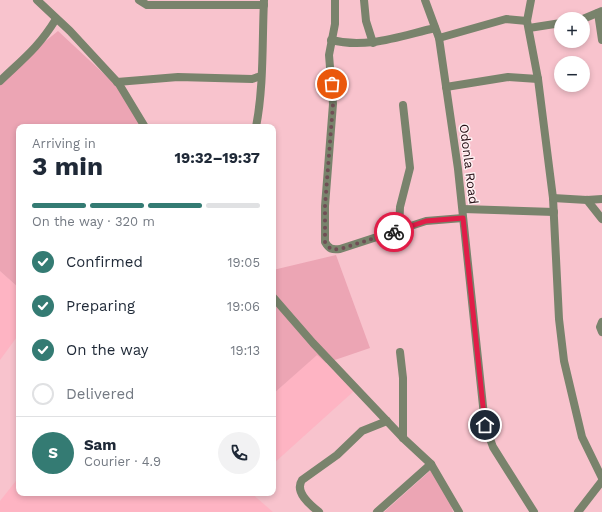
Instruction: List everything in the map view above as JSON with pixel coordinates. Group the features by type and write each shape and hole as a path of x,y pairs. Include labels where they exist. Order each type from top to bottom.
{"street":[{"path":"37,0 70,31 117,82 143,124"},
{"path":"139,0 147,5 264,2 261,76 256,124"},
{"path":"335,0 334,24 329,55 333,104 325,206 325,242 328,247 333,250 340,249 426,221 463,218"},
{"path":"364,0 366,21 373,43"},
{"name":"Odonla Road","path":"425,0 438,38 446,87 463,209 485,425 493,447 534,512"},
{"path":"531,0 528,24 538,79 553,198 559,319 564,361 582,437 602,478"},
{"path":"590,16 600,12 602,40"},
{"path":"0,81 43,40 56,19"},
{"path":"438,38 506,19 528,24 554,23"},
{"path":"331,40 350,43 373,43 435,28"},
{"path":"117,82 178,77 252,79 261,76"},
{"path":"446,87 508,77 538,79"},
{"path":"399,230 400,207 410,168 403,105"},
{"path":"553,198 587,200 602,199"},
{"path":"587,200 602,219"},
{"path":"463,209 554,212"},
{"path":"276,300 313,343 386,420 431,464 456,503 459,512"},
{"path":"602,322 600,327 602,332"},
{"path":"400,352 403,378 404,438"},
{"path":"319,512 301,492 300,486 302,480 337,455 362,431 386,420"},
{"path":"377,512 431,464"},
{"path":"578,512 602,481"}],"shaded area":[{"path":"58,31 117,86 142,124 16,124 16,285 0,271 0,78"},
{"path":"336,255 370,348 326,363 317,355 276,391 276,269"},
{"path":"0,271 16,285 16,338 0,360"},
{"path":"317,354 354,391 276,461 276,391"},
{"path":"432,469 450,502 453,512 384,512"},
{"path":"16,481 16,496 254,496 273,512 0,512 0,501"}],"way so far":[{"path":"332,84 333,104 325,206 325,242 328,247 333,250 340,249 394,232"}],"route":[{"path":"394,232 426,221 463,218 485,425"}]}
